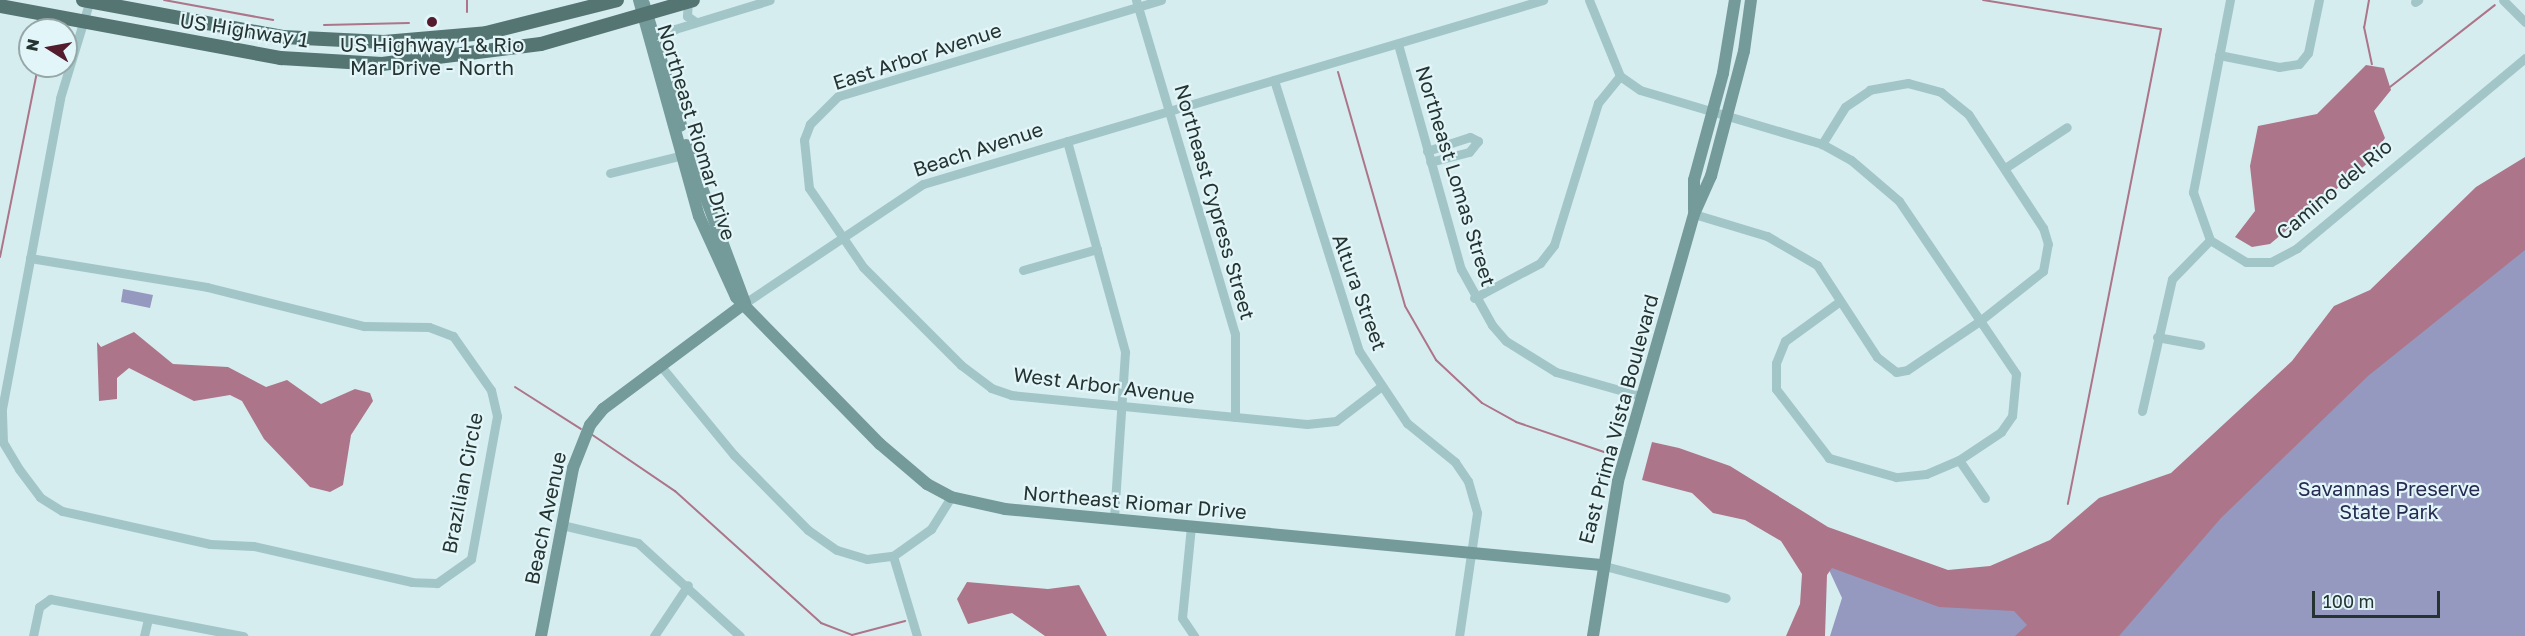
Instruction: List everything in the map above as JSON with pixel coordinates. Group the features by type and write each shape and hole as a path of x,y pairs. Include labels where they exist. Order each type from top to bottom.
{"main road":[{"name":"US Highway 1","path":"87,0 283,37 384,42 486,33 617,0"},
{"name":"US Highway 1","path":"0,6 281,58 382,64 489,54 644,15 690,1"}],"street":[{"name":"Brazilian Circle","path":"30,258 87,264 146,281 207,287 364,326 429,327 453,336 483,376 497,416 471,560 437,583 412,582 62,511 40,497 3,442 2,409 30,258 60,98 85,22 87,0"},
{"name":"Northeast Riomar Drive","path":"641,0 715,256 735,297 745,303 879,444 951,497 1005,509 1601,565"},
{"path":"657,44 667,32 770,0"},
{"name":"East Arbor Avenue","path":"842,236 809,188 804,158 810,124 838,96 1137,3 1161,0"},
{"name":"Beach Avenue","path":"541,636 573,468 590,425 603,409 660,364 745,303 923,184 1543,0"},
{"path":"1589,0 1620,76 1664,100 1822,144 1859,166 1899,201 2016,374 2017,395 2001,432 1959,460 1926,474 1896,477 1866,472 1829,458 1789,413 1776,390 1776,363 1785,341 1840,301"},
{"name":"East Prima Vista Boulevard","path":"1694,214 1694,180 1712,112 1735,0"},
{"name":"East Prima Vista Boulevard","path":"1593,636 1601,565 1641,396 1694,214 1726,116 1750,0"},
{"path":"2142,411 2157,336 2172,279 2210,240 2193,192 2230,0"},
{"path":"2219,56 2279,67 2299,64 2308,53 2319,0"},
{"path":"2503,0 2525,22"},
{"path":"690,1 687,16 696,22"},
{"name":"Northeast Cypress Street","path":"1137,3 1235,334 1235,417"},
{"name":"Northeast Riomar Drive","path":"644,15 657,44 685,154"},
{"name":"Northeast Lomas Street","path":"1398,44 1430,162 1474,298 1506,341 1534,360 1556,372 1641,396"},
{"name":"Camino del Rio","path":"2210,240 2246,262 2271,262 2297,248 2525,58"},
{"path":"1474,298 1540,263 1554,245 1598,103 1620,76"},
{"name":"Altura Street","path":"1274,80 1340,303 1379,388 1407,423 1455,462 1468,481 1477,513 1473,553 1459,636"},
{"path":"1694,214 1798,250 1816,264 1877,357 1896,372 1907,370 2032,284 2048,256 2043,228 2005,168 1955,101 1908,83 1857,96 1822,144"},
{"path":"2005,168 2067,128"},
{"path":"1427,151 1470,137 1478,141 1469,152 1430,162"},
{"path":"1067,141 1122,335 1125,409 1114,519"},
{"path":"609,172 685,154"},
{"name":"West Arbor Avenue","path":"842,236 891,296 991,388 1125,409 1307,424 1336,421 1379,388"},
{"path":"1023,270 1097,249"},
{"path":"2157,336 2200,345"},
{"path":"660,364 705,424 808,530 837,550 867,559 893,556 931,529 951,497"},
{"path":"1959,460 1985,498"},
{"path":"562,525 638,543 688,585 740,636"},
{"path":"1191,526 1182,618 1194,636"},
{"path":"893,556 916,636"},
{"path":"1601,565 1726,598"},
{"path":"654,636 688,585"},
{"path":"33,636 43,602 57,599 243,636"},
{"path":"144,636 148,618"}],"green space":[{"name":"Savannas Preserve State Park","path":"2525,211 2525,636 1830,636 1842,598 1823,557 1997,591 2039,618"},
{"path":"123,289 153,295 150,308 121,302"}],"shaded area":[{"path":"2366,65 2384,68 2391,90 2374,111 2385,138 2369,162 2270,244 2252,247 2235,237 2255,211 2250,166 2258,126 2317,114"},
{"path":"2525,157 2525,250 2368,376 2221,518 2119,636 2015,636 2027,625 2014,611 1939,607 1832,568 1827,575 1825,636 1786,636 1800,604 1802,574 1781,541 1745,520 1713,513 1692,493 1642,480 1652,442 1679,448 1730,466 1828,527 1948,570 1990,566 2050,540 2099,498 2171,473 2292,361 2334,306 2370,290 2476,187"},
{"path":"134,332 173,364 228,367 266,387 287,380 321,404 355,389 370,393 373,401 351,435 343,485 330,492 310,487 264,439 242,401 230,395 194,401 129,368 117,378 117,399 99,401 97,342 101,347"},
{"path":"967,582 1048,589 1079,585 1107,636 1045,636 1012,613 968,624 957,599"}],"waterway":[{"path":"164,0 273,20"},
{"path":"467,0 467,12"},
{"path":"1983,0 2161,29 2068,504"},
{"path":"2369,0 2364,27 2372,64"},
{"path":"2390,87 2495,5"},
{"path":"324,25 409,23"},
{"path":"1338,72 1405,306 1436,360 1482,403 1516,422 1604,452"},
{"path":"0,257 36,78"},
{"path":"515,387 581,429"},
{"path":"591,434 675,491 821,623 852,635 905,621"}],"place":[{"name":"US Highway 1 & Rio Mar Drive - North","path":"432,22"}]}
